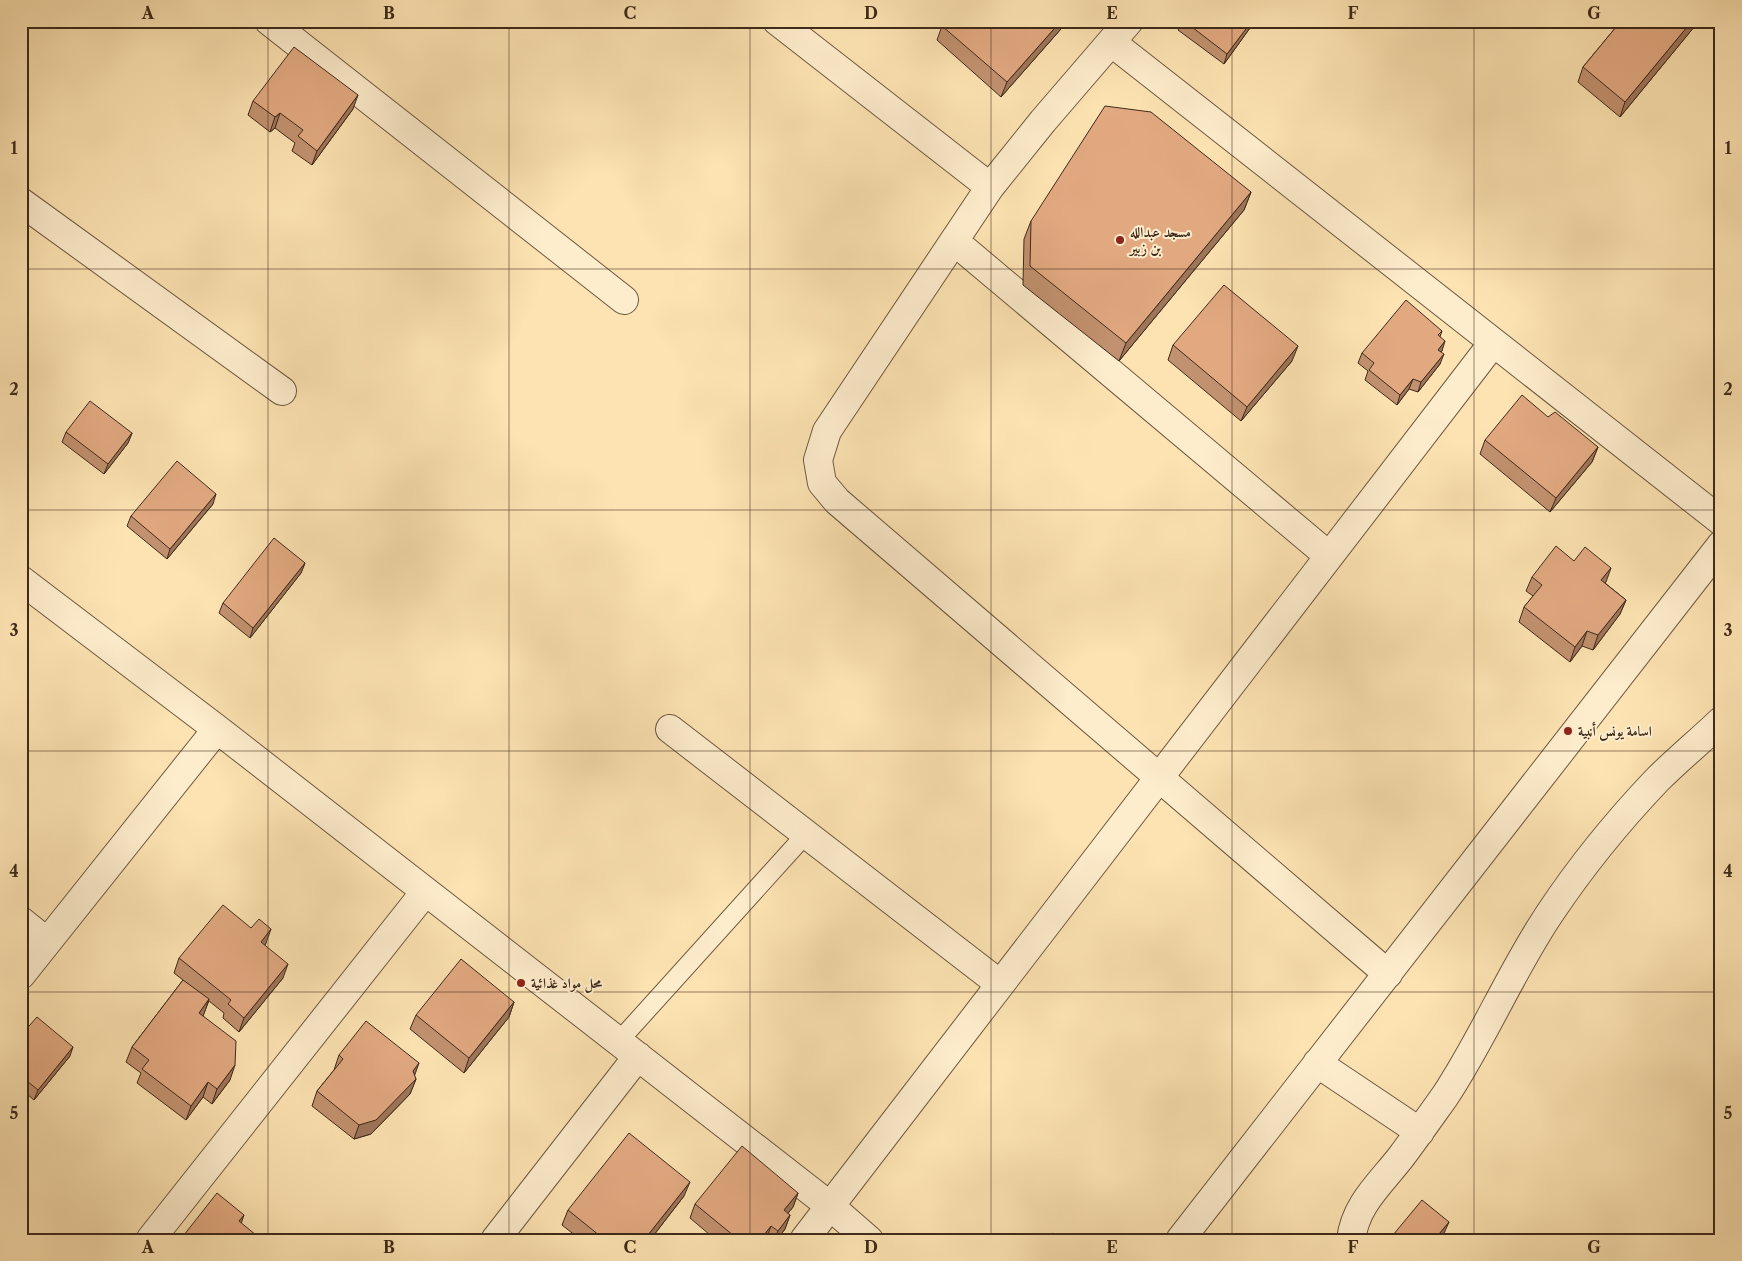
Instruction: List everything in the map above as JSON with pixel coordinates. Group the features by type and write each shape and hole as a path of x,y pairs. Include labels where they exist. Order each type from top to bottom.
{"street":[{"path":"269,21 624,300"},
{"path":"777,21 990,187"},
{"path":"1129,21 990,187 827,431 818,460 822,483 837,501 1388,974"},
{"path":"1111,42 1493,344 1721,521"},
{"path":"21,202 282,391"},
{"path":"954,241 1329,556"},
{"path":"804,1240 1493,344"},
{"path":"1180,1240 1721,545"},
{"path":"21,580 217,729 830,1206 869,1240"},
{"path":"1351,1240 1352,1229 1358,1212 1367,1197 1420,1132 1471,1054 1520,962 1545,921 1583,866 1658,779 1721,721"},
{"path":"21,975 217,729"},
{"path":"670,729 1000,984"},
{"path":"150,1240 425,892"},
{"path":"21,921 47,942"},
{"path":"495,1240 628,1049"},
{"path":"1317,1063 1420,1132"}],"lane":[{"path":"628,1049 806,834"}],"building":[{"path":"946,21 1061,21 1007,82 942,26"},
{"path":"1184,21 1252,21 1227,54"},
{"path":"1621,21 1692,21 1625,102 1583,67"},
{"path":"294,47 358,95 317,151 298,136 303,130 280,113 275,117 253,101"},
{"path":"1105,106 1151,112 1251,192 1126,343 1030,266 1031,221"},
{"path":"1224,285 1298,346 1247,407 1173,345"},
{"path":"1406,300 1442,331 1438,335 1445,341 1438,350 1444,354 1421,382 1413,379 1400,395 1369,370 1374,363 1362,353"},
{"path":"1522,395 1548,417 1555,412 1598,447 1556,498 1485,440"},
{"path":"90,401 132,433 108,464 66,432"},
{"path":"177,461 216,494 170,549 131,516"},
{"path":"274,538 305,563 253,628 223,603"},
{"path":"1556,546 1574,561 1585,547 1611,568 1601,580 1626,600 1598,635 1587,631 1575,647 1524,607 1542,585 1532,577"},
{"path":"223,905 251,928 259,919 271,929 261,942 288,964 244,1018 228,1004 231,1000 179,958"},
{"path":"461,959 514,1002 469,1058 416,1015"},
{"path":"183,980 209,999 199,1013 236,1041 235,1065 217,1089 208,1082 191,1106 142,1069 149,1060 132,1047"},
{"path":"37,1017 73,1047 38,1090 21,1076 21,1035"},
{"path":"366,1021 419,1063 413,1071 416,1079 376,1120 359,1125 317,1091 343,1059 339,1055"},
{"path":"629,1133 690,1182 644,1240 605,1240 568,1210"},
{"path":"742,1146 798,1193 784,1210 790,1215 778,1231 771,1226 760,1240 739,1240 695,1204"},
{"path":"217,1193 244,1215 239,1221 262,1240 180,1240"},
{"path":"1422,1200 1449,1222 1434,1240 1398,1240 1393,1235"},
{"path":"1052,1233 1062,1240 1047,1240"}],"place":[{"name":"مسجد عبدالله بن زبير","path":"1120,240"},
{"name":"اسامة يونس أنبية","path":"1568,731"},
{"name":"محل مواد غذائية","path":"521,983"}]}
